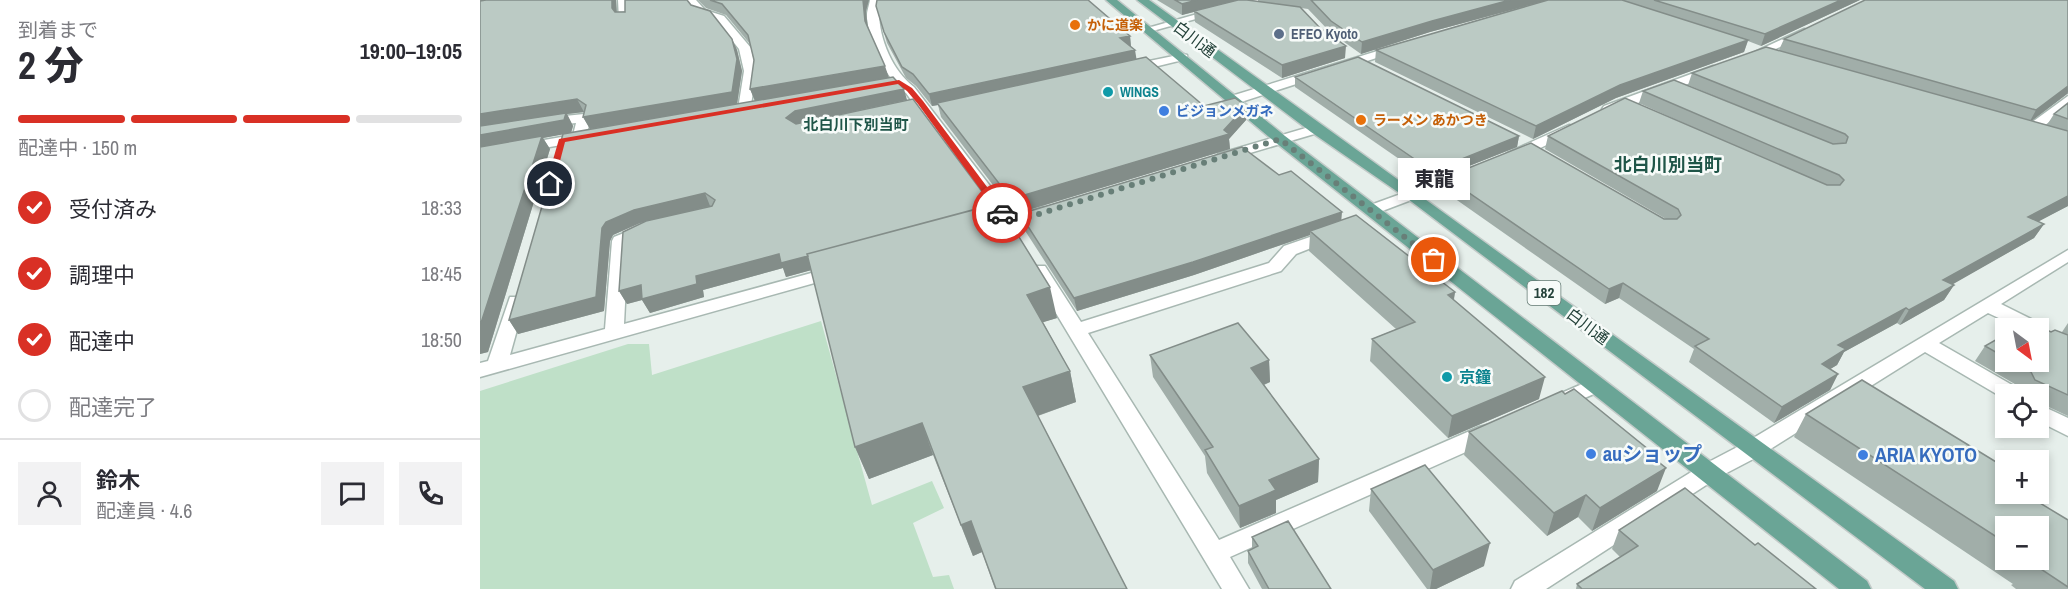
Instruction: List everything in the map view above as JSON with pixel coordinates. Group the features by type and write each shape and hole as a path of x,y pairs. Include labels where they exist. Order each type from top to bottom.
{"main road":[{"name":"白川通","path":"1112,0 1280,139 1858,589"},
{"name":"白川通","path":"1142,0 1316,129 1413,196 1945,589"}],"street":[{"path":"623,0 624,19"},
{"path":"690,0 701,12 720,18 745,48 750,71 746,109"},
{"path":"875,0 872,17 893,83 910,90 1010,223 1236,589"},
{"path":"1149,29 1259,0"},
{"path":"1240,5 1272,9"},
{"path":"1742,60 1813,28"},
{"path":"1233,100 1366,64 1413,43"},
{"path":"1740,45 1785,59"},
{"path":"1343,48 1366,64"},
{"path":"1113,73 1183,57"},
{"path":"1497,162 1531,148 1622,102 1721,67"},
{"path":"1670,85 1692,94"},
{"path":"2050,135 2026,127 2068,100"},
{"path":"1622,102 1643,112"},
{"path":"536,124 584,118 556,162"},
{"path":"1201,164 1316,129"},
{"path":"480,155 601,134"},
{"path":"1512,137 1549,160"},
{"path":"1077,330 1275,267 1290,250 1352,228 1413,196 1476,170"},
{"path":"976,232 1055,209"},
{"path":"614,333 620,242 658,225"},
{"path":"1524,589 1709,472 1754,449 2068,255"},
{"path":"480,370 851,267"},
{"path":"497,365 520,286"},
{"path":"1987,305 2013,318"},
{"path":"1925,343 1995,384"},
{"path":"1542,409 1596,385"},
{"path":"2049,417 2068,428"},
{"path":"1214,553 1509,423"}],"green space":[{"path":"821,321 872,505 932,481 944,508 913,523 933,577 949,575 954,589 480,589 480,391 628,344 649,344 652,375"}],"building":[{"path":"612,0 612,8 615,12 625,12 625,0 687,0 691,5 710,11 732,39 737,59 732,92 583,117 586,105 577,99 480,114 480,1"},
{"path":"710,0 863,0 865,21 885,66 750,89 754,60 748,35 722,4"},
{"path":"877,0 1088,0 1130,36 1120,38 1135,50 929,94 913,74 902,67 884,32 876,6"},
{"path":"1175,0 1197,0 1182,4"},
{"path":"1238,0 1300,7 1320,28 1346,46 1282,65 1194,11"},
{"path":"1311,0 1510,0 1362,42 1331,21"},
{"path":"1548,0 1622,0 1748,40 1620,85 1536,126 1376,50"},
{"path":"1654,0 1841,0 1765,34"},
{"path":"1865,0 2068,0 2068,86 2036,110 1784,39"},
{"path":"1766,47 2068,131 2068,196 2028,217 2044,224 1943,280 1954,285 1944,291 1909,310 1906,308 1838,345 1846,349 1822,364 1838,374 1782,407 1695,346 1709,339 1623,283 1609,289 1446,177 1531,143 1664,219 1677,219 1681,215 1678,209 1548,136 1625,98 1827,185 1840,185 1844,180 1839,175 1643,91 1674,80 1833,144 1846,143 1848,137 1845,134 1692,73"},
{"path":"1146,57 1204,106 1235,98 1246,106 1224,130 1229,134 1011,199 937,103"},
{"path":"1358,57 1519,136 1432,171 1295,77"},
{"path":"893,77 904,89 795,111 786,118 796,124 913,99 992,205 781,263 779,254 696,276 697,284 642,299 641,285 619,291 623,232 646,221 712,206 715,200 705,193 634,210 606,222 602,228 596,297 509,320 563,134"},
{"path":"2068,103 2068,119 2054,114"},
{"path":"566,113 564,120 480,135 480,126"},
{"path":"542,136 480,326 480,147"},
{"path":"1242,147 1279,175 1291,171 1342,212 1193,262 1074,298 1020,214"},
{"path":"998,203 1050,287 1027,295 1070,371 1023,387 1127,589 996,589 971,521 961,525 922,423 855,447 807,254"},
{"path":"1356,215 1455,292 1448,295 1545,377 1452,416 1372,339 1415,322 1310,231"},
{"path":"1238,323 1269,360 1251,368 1319,459 1269,480 1276,490 1239,506 1205,450 1213,447 1150,355"},
{"path":"2055,330 2068,335 2068,395 2049,386 2049,384 2035,380 2031,372 2049,372 2049,331"},
{"path":"1995,340 1995,352 1985,346"},
{"path":"1862,380 1995,461 1995,504 2042,504 2068,520 2068,587 2042,570 2049,570 2049,516 1995,516 1995,536 1806,414"},
{"path":"1574,389 1654,454 1651,456 1666,468 1600,508 1586,495 1554,513 1469,432 1562,391 1565,394"},
{"path":"1425,465 1490,543 1433,570 1371,489"},
{"path":"1685,488 1755,545 1758,543 1816,589 1582,589 1577,584 1638,546 1619,530"},
{"path":"1288,521 1331,589 1269,589 1248,551 1258,546 1252,537"}],"way so far":[{"path":"1002,213 1010,223 1280,139 1434,260"}],"place":[{"name":"かに道楽","path":"1075,25"},
{"name":"EFEO Kyoto","path":"1279,34"},
{"name":"WINGS","path":"1108,92"},
{"name":"ビジョンメガネ","path":"1164,111"},
{"name":"ラーメン あかつき","path":"1361,120"},
{"name":"東龍","path":"1434,260"},
{"name":"京鐘","path":"1447,377"},
{"name":"auショップ","path":"1591,454"},
{"name":"ARIA KYOTO","path":"1863,455"}],"district":[{"name":"北白川下別当町","path":"856,125"},
{"name":"北白川別当町","path":"1668,165"}],"route":[{"path":"550,184 562,141 899,82 910,90 1002,213"}]}
